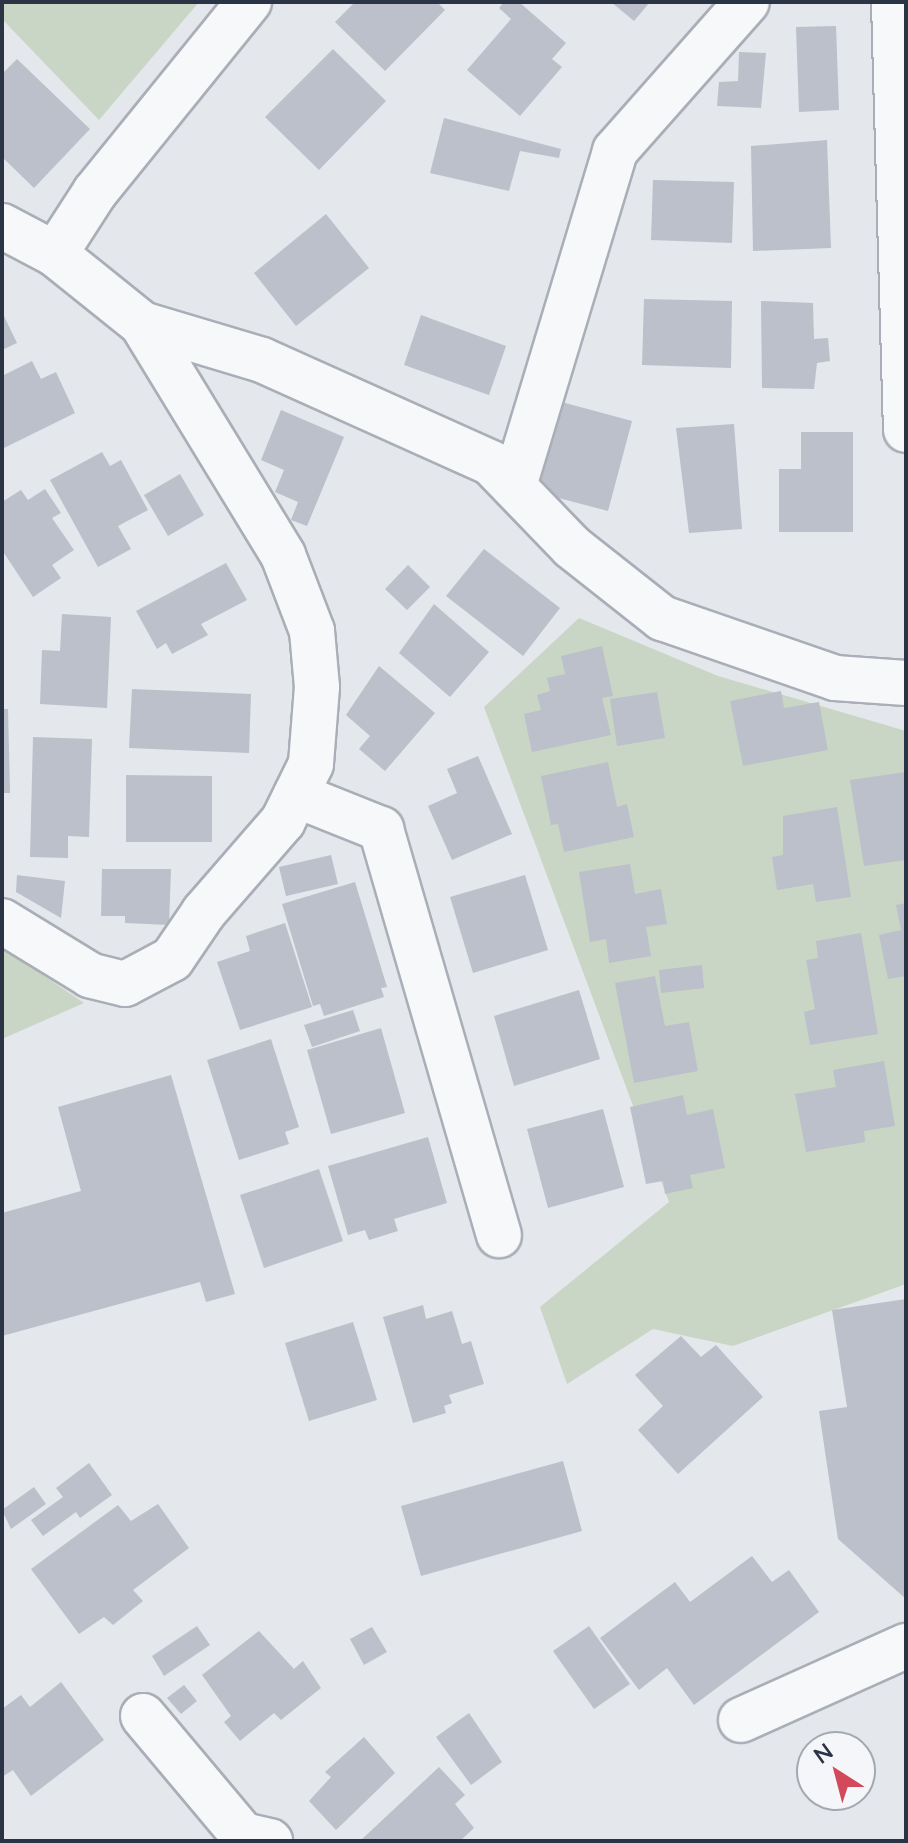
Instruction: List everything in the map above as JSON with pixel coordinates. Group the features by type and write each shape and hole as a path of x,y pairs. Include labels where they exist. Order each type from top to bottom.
{"street":[{"path":"55,254 95,192 249,2"},
{"path":"514,486 615,151 747,2"},
{"path":"894,2 906,430"},
{"path":"2,226 55,254 142,324 283,555 312,631 317,687 311,764 283,821 204,912 172,959 125,984 90,975 2,921"},
{"path":"142,324 262,360 491,463 572,547 662,618 835,678 906,683"},
{"path":"296,795 381,829 499,1235"},
{"path":"741,1720 906,1646"},
{"path":"143,1716 243,1835 270,1841"}],"green space":[{"path":"2,2 199,2 99,120 2,19"},
{"path":"579,618 718,676 906,731 906,1284 733,1346 653,1329 567,1384 540,1307 669,1202 484,707"},
{"path":"2,947 84,1003 2,1039"}],"building":[{"path":"355,2 437,2 445,10 385,71 335,22"},
{"path":"504,2 519,2 566,43 552,59 562,67 520,116 467,70 511,19 499,8"},
{"path":"611,2 650,2 634,21"},
{"path":"836,26 839,110 799,112 796,27"},
{"path":"333,49 386,101 319,170 265,117"},
{"path":"739,52 766,53 761,108 717,106 719,82 738,81"},
{"path":"17,59 90,129 34,188 2,157 2,74"},
{"path":"444,118 561,149 559,158 520,151 509,191 430,173"},
{"path":"827,140 831,248 753,251 751,146"},
{"path":"653,180 734,182 732,243 651,240"},
{"path":"326,214 369,268 296,326 254,273"},
{"path":"644,299 732,301 731,368 642,365"},
{"path":"761,301 813,303 814,339 828,338 830,361 817,363 814,389 762,388"},
{"path":"2,312 17,343 2,350"},
{"path":"421,315 506,346 489,395 404,365"},
{"path":"32,361 41,379 56,372 75,413 2,449 2,376"},
{"path":"558,401 632,421 608,511 536,492"},
{"path":"281,410 344,437 307,526 291,520 298,502 275,492 284,470 261,460"},
{"path":"734,424 742,529 689,533 676,428"},
{"path":"801,432 853,432 853,532 779,532 779,469 801,469"},
{"path":"102,452 110,466 121,460 148,510 118,526 131,549 98,567 50,480"},
{"path":"180,474 204,515 168,536 144,495"},
{"path":"45,489 61,513 52,518 74,550 52,565 61,578 33,597 2,550 2,502 21,490 28,500"},
{"path":"484,549 560,608 523,656 446,596"},
{"path":"226,563 247,600 201,624 208,635 172,654 166,643 157,649 136,611"},
{"path":"408,565 430,587 407,610 385,589"},
{"path":"434,604 489,652 450,697 399,653"},
{"path":"62,614 111,617 107,708 40,704 42,650 60,651"},
{"path":"602,646 613,696 602,698 611,735 532,752 524,714 541,710 537,695 550,691 547,678 565,674 561,656"},
{"path":"379,666 435,713 385,771 359,749 370,736 346,715"},
{"path":"132,689 251,694 249,753 129,748"},
{"path":"781,691 784,708 819,702 828,750 743,766 730,701"},
{"path":"657,692 665,738 617,746 610,699"},
{"path":"2,709 8,709 10,793 2,793"},
{"path":"33,737 92,739 89,837 68,836 68,858 30,857"},
{"path":"478,756 512,834 452,860 428,806 457,793 447,769"},
{"path":"608,762 617,807 627,804 634,837 564,852 558,824 551,825 541,776"},
{"path":"906,772 906,860 864,866 850,780"},
{"path":"126,775 212,776 212,842 126,842"},
{"path":"837,807 851,897 816,902 813,884 777,890 772,857 783,855 783,816"},
{"path":"331,855 338,884 286,896 279,867"},
{"path":"630,864 635,894 661,889 667,924 646,927 651,956 609,963 606,939 590,942 579,872"},
{"path":"102,869 171,869 169,925 125,923 125,916 101,916"},
{"path":"17,875 65,881 61,918 16,892"},
{"path":"525,875 548,950 473,973 450,897"},
{"path":"355,882 387,987 381,988 384,997 324,1016 320,1004 313,1006 282,904"},
{"path":"906,903 906,976 888,979 879,935 901,930 896,905"},
{"path":"285,923 312,1007 240,1030 217,962 250,951 246,936"},
{"path":"861,933 878,1034 810,1045 804,1012 815,1009 806,960 818,958 816,941"},
{"path":"702,965 704,988 661,993 659,970"},
{"path":"655,976 665,1026 689,1022 698,1071 634,1083 615,983"},
{"path":"579,990 600,1059 514,1086 494,1016"},
{"path":"353,1010 360,1031 312,1047 304,1025"},
{"path":"381,1028 405,1113 331,1134 307,1050"},
{"path":"271,1039 299,1127 285,1132 289,1144 239,1160 207,1060"},
{"path":"884,1061 895,1126 864,1131 865,1142 806,1152 795,1094 836,1087 833,1070"},
{"path":"171,1075 235,1294 206,1302 200,1282 2,1336 2,1213 81,1191 58,1107"},
{"path":"683,1095 687,1115 713,1109 725,1168 690,1175 693,1188 665,1194 663,1181 646,1184 630,1107"},
{"path":"603,1109 624,1187 548,1208 527,1129"},
{"path":"428,1137 447,1203 394,1219 398,1231 369,1240 365,1230 348,1235 328,1166"},
{"path":"319,1169 343,1241 264,1268 240,1195"},
{"path":"906,1299 906,1599 838,1539 819,1411 847,1407 832,1310"},
{"path":"423,1305 426,1319 452,1311 462,1344 471,1341 484,1384 449,1395 452,1403 444,1406 446,1413 413,1423 383,1317"},
{"path":"353,1322 377,1400 309,1421 285,1343"},
{"path":"681,1336 701,1357 716,1345 763,1397 678,1474 638,1430 663,1406 635,1375"},
{"path":"563,1461 582,1531 421,1576 401,1506"},
{"path":"89,1463 112,1495 80,1518 76,1512 43,1536 31,1520 63,1497 56,1488"},
{"path":"34,1487 46,1504 11,1529 2,1510"},
{"path":"158,1504 189,1548 133,1590 143,1601 113,1625 104,1617 79,1634 31,1569 118,1505 131,1521"},
{"path":"752,1556 772,1582 789,1570 819,1612 694,1705 667,1668 639,1690 600,1638 675,1582 690,1602"},
{"path":"197,1626 210,1645 164,1676 152,1656"},
{"path":"589,1626 630,1684 594,1709 553,1651"},
{"path":"372,1627 387,1652 364,1665 350,1639"},
{"path":"259,1631 294,1669 303,1661 321,1688 281,1720 274,1713 240,1741 224,1722 231,1716 202,1675"},
{"path":"61,1682 104,1740 31,1796 13,1770 2,1777 2,1709 21,1695 30,1707"},
{"path":"184,1685 197,1701 181,1714 167,1698"},
{"path":"469,1713 502,1762 471,1785 436,1737"},
{"path":"364,1737 395,1773 336,1830 309,1801 331,1777 325,1772"},
{"path":"439,1767 465,1795 455,1804 474,1828 460,1841 360,1841"}]}
